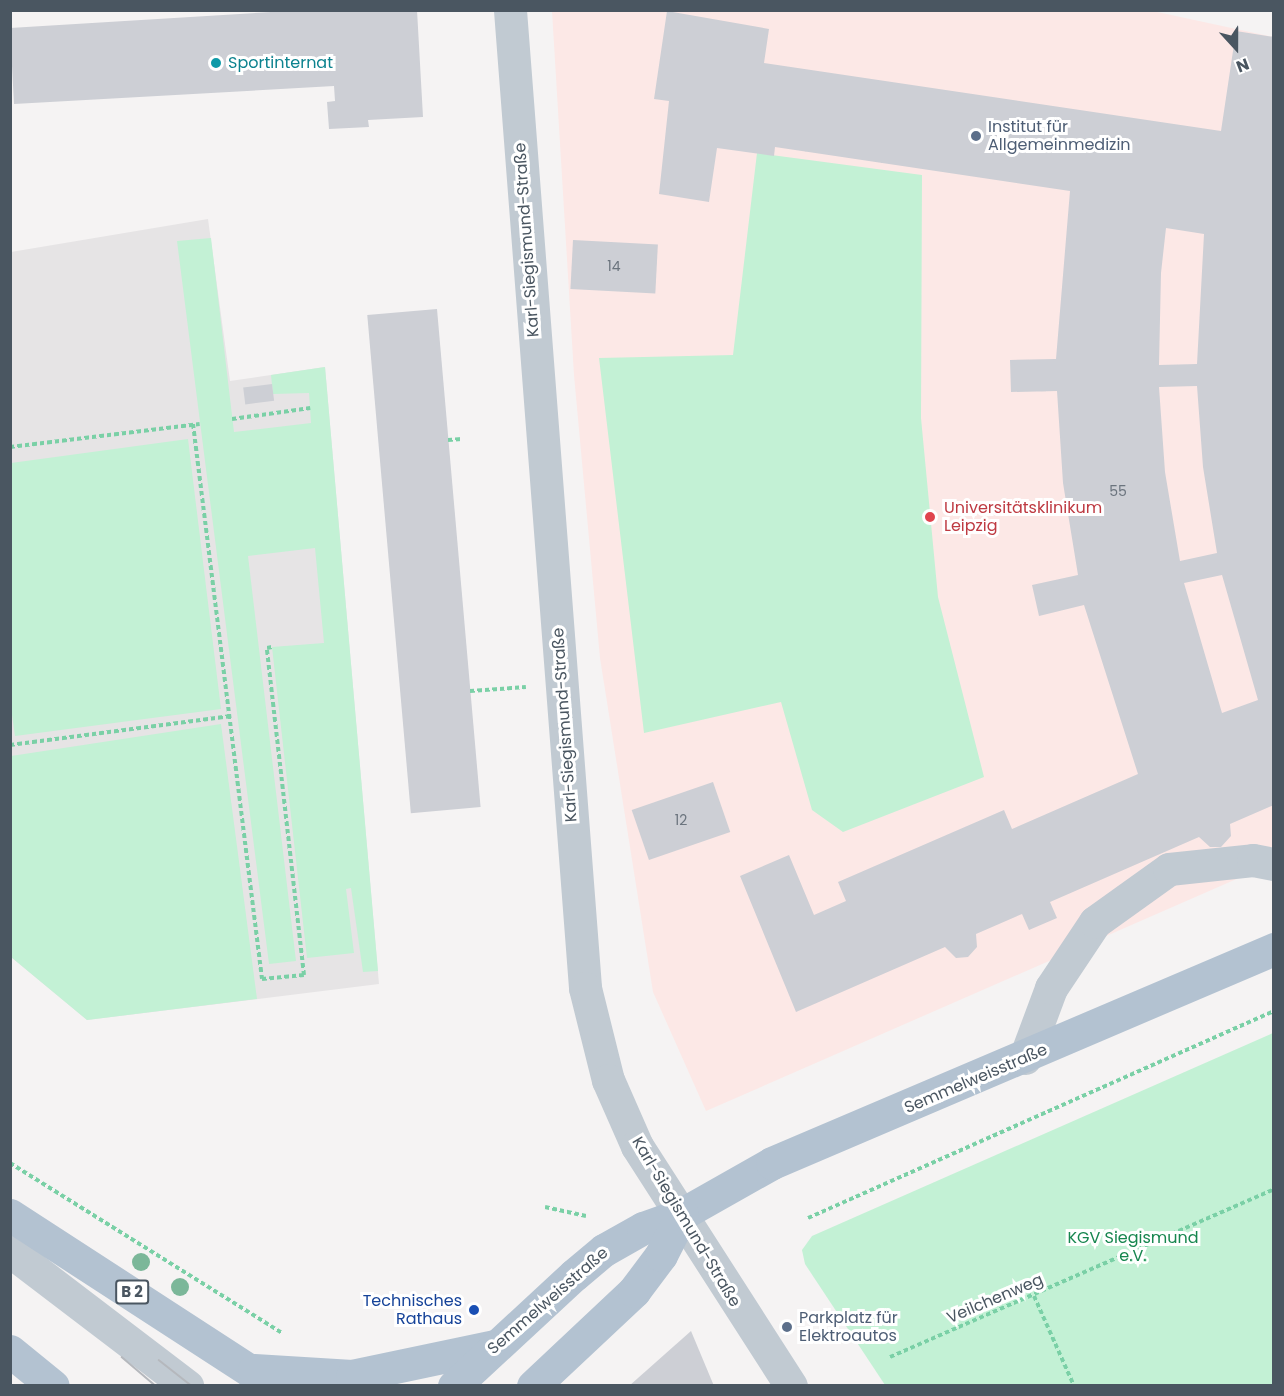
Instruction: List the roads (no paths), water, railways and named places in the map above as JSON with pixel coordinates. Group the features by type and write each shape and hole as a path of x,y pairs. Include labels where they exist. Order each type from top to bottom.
{"main road":[{"name":"Semmelweisstraße","path":"454,1386 495,1346 604,1250 643,1228 682,1214 772,1163 1025,1058 1274,949"},
{"path":"533,1386 634,1291 662,1255 682,1214"},
{"name":"B 2","path":"10,1215 263,1378"},
{"path":"263,1378 352,1376 495,1346"},
{"path":"10,1351 53,1386"}],"street":[{"name":"Karl-Siegismund-Straße","path":"510,10 585,988 608,1080 637,1146 682,1214 763,1347 791,1386"},
{"path":"1025,1058 1052,988 1095,922 1169,868 1253,860 1274,864"},
{"path":"10,1251 187,1386"},
{"path":"10,1272 160,1386"}],"tram line":[{"path":"122,1357 156,1386"},
{"path":"159,1360 192,1386"}],"place":[{"name":"Sportinternat","path":"216,63"},
{"name":"Institut für Allgemeinmedizin","path":"976,136"},
{"name":"Universitätsklinikum Leipzig","path":"930,517"},
{"name":"Technisches Rathaus","path":"474,1310"},
{"name":"Parkplatz für Elektroautos","path":"787,1327"}],"park label":[{"name":"KGV Siegismund e.V.","path":"1133,1247"}]}
